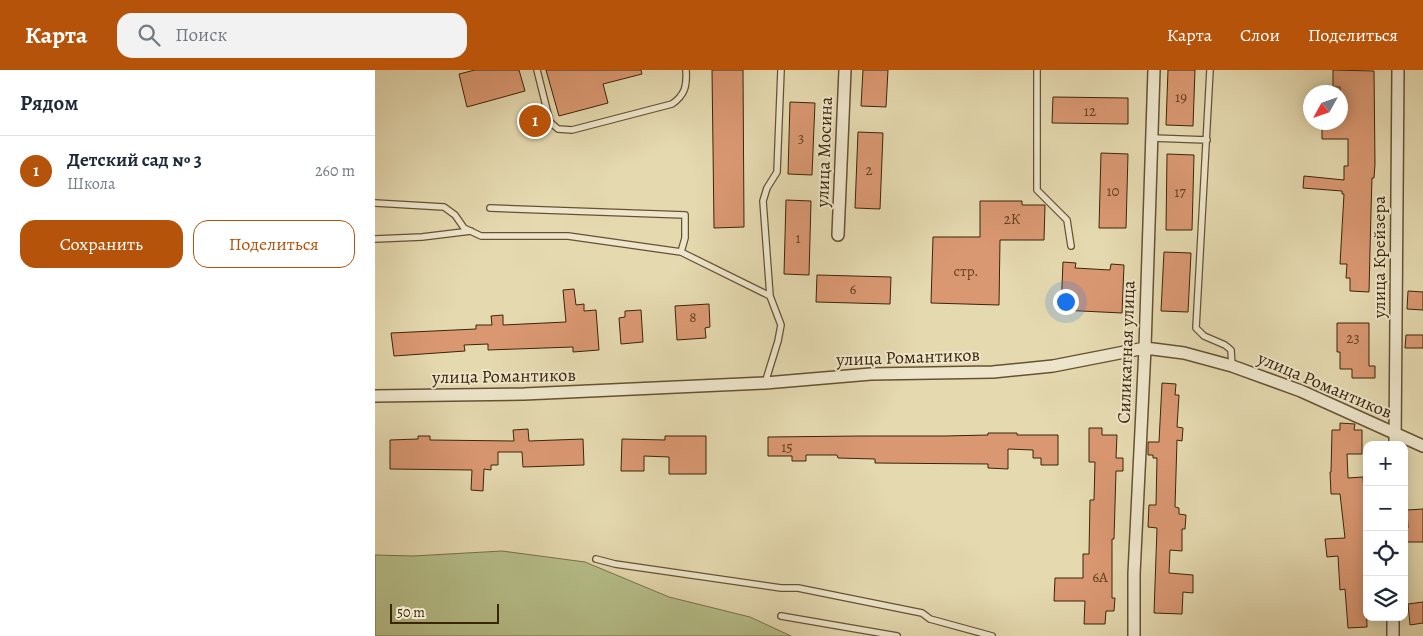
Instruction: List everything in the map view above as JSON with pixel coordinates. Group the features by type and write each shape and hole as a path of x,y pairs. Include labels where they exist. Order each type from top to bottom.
{"street":[{"name":"улица Мосина","path":"838,235 845,70"},
{"name":"Силикатная улица","path":"1134,636 1134,574 1145,348 1154,70"},
{"name":"улица Крейзера","path":"1396,440 1398,70"},
{"name":"улица Романтиков","path":"375,396 524,394 765,383 871,374 993,372 1053,366 1145,348 1184,353 1232,366 1301,391 1396,440 1423,446"},
{"path":"1393,621 1393,636"}],"lane":[{"path":"537,70 549,122 558,129 572,130 672,104 681,98 687,85 686,70"},
{"path":"765,383 781,325 770,296 763,201 767,188 777,172 781,70"},
{"path":"1037,70 1037,190 1067,220 1071,246"},
{"path":"1210,70 1196,328 1204,336 1225,345 1231,350 1232,366"},
{"path":"1152,138 1207,140"},
{"path":"375,203 444,207 465,228 481,236 568,236 681,252 770,296"},
{"path":"490,208 685,215 685,238 681,252"},
{"path":"375,239 421,237 471,231"},
{"path":"596,559 615,564 771,587 799,588 922,613 930,619 992,636"},
{"path":"781,616 897,636"}],"green space":[{"path":"502,551 585,562 669,597 750,617 791,636 375,636 375,555 413,556"}],"building":[{"path":"475,70 519,70 525,91 467,107 459,74"},
{"path":"546,70 641,70 642,74 603,84 608,103 559,116"},
{"path":"712,70 743,70 744,227 714,228"},
{"path":"863,70 888,70 886,107 861,106"},
{"path":"1168,70 1195,70 1193,126 1166,125"},
{"path":"1333,70 1374,71 1375,164 1374,178 1372,178 1369,292 1350,291 1350,278 1346,278 1347,264 1340,264 1344,194 1342,194 1342,191 1303,188 1304,176 1344,180 1344,166 1348,166 1348,139 1322,139 1322,130 1348,130 1348,85 1333,85"},
{"path":"1053,97 1128,98 1128,124 1052,123"},
{"path":"790,102 815,103 812,175 788,174"},
{"path":"858,132 883,133 880,209 855,208"},
{"path":"1101,153 1128,154 1126,228 1099,228"},
{"path":"1167,154 1194,155 1192,230 1166,230"},
{"path":"786,200 811,201 809,275 784,274"},
{"path":"980,201 1022,201 1022,205 1045,205 1044,240 1000,240 999,305 931,303 933,237 980,237"},
{"path":"1164,252 1191,253 1188,312 1161,311"},
{"path":"1063,262 1076,263 1075,268 1110,270 1111,264 1124,265 1122,313 1061,310"},
{"path":"817,275 891,277 890,304 816,302"},
{"path":"574,289 576,305 584,304 584,311 596,310 599,350 573,352 573,347 488,350 488,344 464,345 465,351 394,356 391,333 476,329 476,325 492,325 491,316 503,315 503,325 566,322 563,290"},
{"path":"1408,291 1423,292 1423,310 1407,309"},
{"path":"709,304 710,327 705,328 706,338 677,340 675,306"},
{"path":"641,310 643,342 621,344 619,318 625,317 625,311"},
{"path":"1337,323 1369,323 1369,366 1375,366 1375,378 1352,378 1352,369 1340,369 1340,352 1337,352"},
{"path":"1406,335 1423,335 1423,348 1405,348"},
{"path":"1162,383 1176,384 1175,395 1179,395 1177,427 1183,428 1182,441 1177,440 1175,507 1179,508 1179,514 1186,515 1185,529 1182,529 1182,551 1170,550 1169,573 1193,575 1193,593 1183,592 1182,614 1154,613 1157,528 1148,527 1149,505 1156,505 1157,458 1153,458 1153,455 1148,455 1148,442 1159,442"},
{"path":"1340,423 1355,424 1354,430 1362,430 1362,454 1347,454 1348,478 1363,477 1363,621 1367,621 1367,627 1348,628 1345,589 1340,590 1338,556 1327,557 1325,539 1345,538 1340,494 1331,494 1332,430 1340,430"},
{"path":"1089,428 1102,428 1102,435 1117,435 1116,458 1123,458 1123,471 1116,471 1114,539 1112,539 1112,598 1115,598 1114,611 1106,611 1105,624 1084,624 1085,601 1054,601 1055,578 1083,578 1083,554 1089,554 1090,500 1094,500 1095,462 1089,462"},
{"path":"528,429 529,441 583,439 584,465 523,467 522,452 498,452 498,465 491,465 491,470 484,469 483,491 471,490 472,470 390,469 390,440 418,439 418,436 430,436 430,440 514,441 513,430"},
{"path":"988,433 1058,435 1058,465 1041,465 1041,458 1033,458 1033,450 1008,449 1008,469 988,468 988,464 875,463 875,459 838,458 837,455 806,455 806,461 792,461 792,456 768,456 768,437 945,436 988,435"},
{"path":"665,436 706,436 706,474 669,474 669,457 644,456 644,471 621,471 622,439 665,440"},
{"path":"1423,509 1423,542 1408,542 1408,510"},
{"path":"1423,602 1423,623 1410,625 1408,604"}],"place":[{"name":"Детский сад № 3","path":"535,121"}]}
